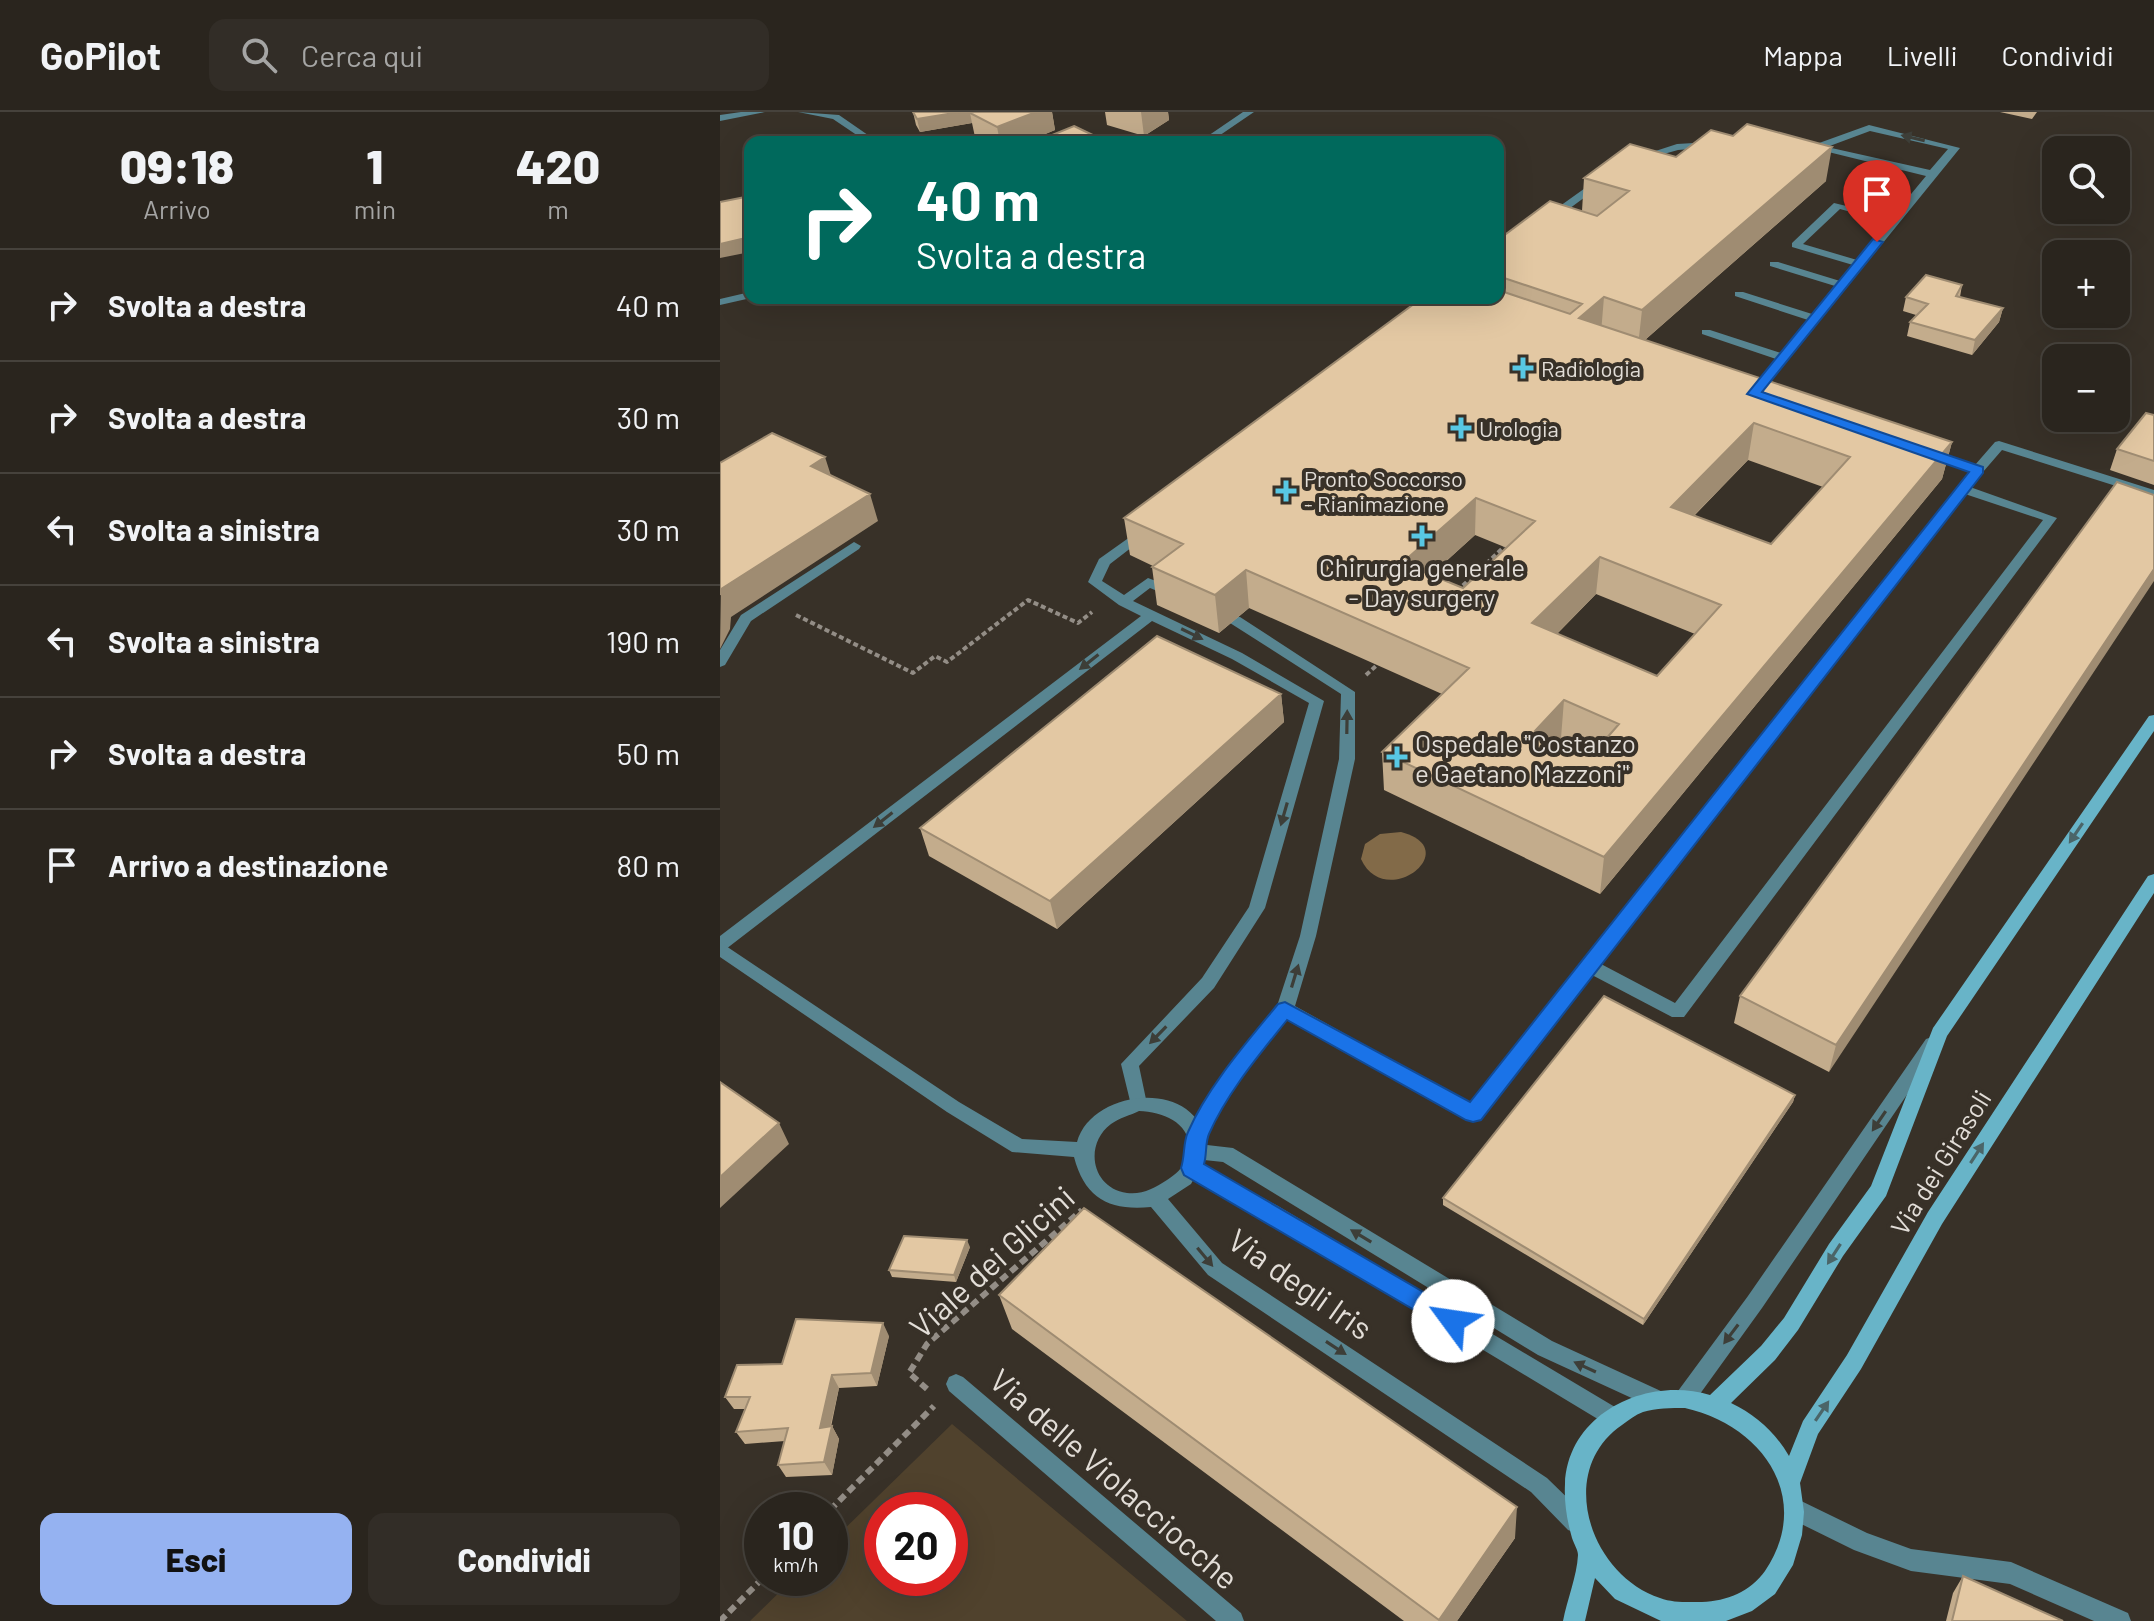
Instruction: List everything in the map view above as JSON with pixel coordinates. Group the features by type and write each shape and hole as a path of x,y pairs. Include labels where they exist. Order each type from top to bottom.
{"main road":[{"name":"Via dei Girasoli","path":"1714,1405 1768,1353 1791,1324 1879,1190 1939,1033 2154,720"},
{"name":"Via dei Girasoli","path":"1790,1481 1810,1428 1854,1362 1935,1218 2154,880"},
{"path":"1685,1398 1714,1405 1738,1417 1760,1434 1777,1456 1790,1481 1795,1509 1793,1537 1784,1563 1769,1585 1746,1602 1716,1617 1673,1617 1626,1593 1606,1576 1589,1554 1576,1522 1575,1486 1584,1452 1596,1432 1613,1417 1633,1406 1656,1399 1685,1398"},
{"path":"1574,1621 1589,1554"}],"street":[{"path":"720,118 760,112"},
{"path":"803,112 838,115 865,136"},
{"path":"1213,136 1249,112"},
{"path":"1754,394 1955,148 1869,128 1819,147"},
{"path":"1623,167 1634,159 1677,147 1717,145"},
{"path":"1806,146 1932,174"},
{"path":"1544,223 1611,174"},
{"path":"1860,264 1796,245 1838,205 1894,221"},
{"path":"1774,264 1842,285"},
{"path":"1739,294 1815,319"},
{"path":"720,302 744,296"},
{"path":"1706,332 1783,358"},
{"path":"1739,389 1769,399"},
{"path":"1285,1009 1473,1114 1999,445 2154,494"},
{"path":"1918,450 1978,470"},
{"path":"1590,966 1678,1012 2051,518 1962,489"},
{"path":"1155,523 1104,562 1095,582 1118,598 1237,656 1317,701 1348,692"},
{"path":"720,662 746,618 854,546"},
{"path":"1118,598 1148,582 1173,593"},
{"path":"1084,1150 1019,1147 953,1107 720,947 1151,615"},
{"path":"1235,620 1348,692"},
{"path":"1317,701 1257,908 1208,983 1130,1064 1138,1104 1113,1113 1093,1128 1084,1150 1084,1166 1089,1181 1102,1192 1126,1200 1154,1197 1179,1184 1241,1064 1285,1009 1308,936 1347,759 1348,692"},
{"name":"Via dei Girasoli","path":"1685,1398 1755,1302 1939,1033"},
{"name":"Via degli Iris","path":"1138,1104 1175,1110 1185,1117 1195,1152 1258,1205 1613,1417"},
{"path":"1195,1152 1226,1154 1545,1348 1656,1399"},
{"name":"Via degli Iris","path":"1154,1197 1215,1269 1539,1485 1576,1522"},
{"name":"Via delle Violacciocche","path":"956,1384 1233,1621"},
{"path":"1795,1509 1862,1542 1911,1560 2011,1573 2120,1621"}],"path":[{"path":"1456,592 1504,547"},
{"path":"770,602 913,673 935,656 947,662 1028,600 1078,623 1118,598"},
{"name":"Viale dei Glicini","path":"939,1400 909,1373 927,1344 1102,1192"},
{"path":"848,1492 956,1384"},
{"path":"720,1621 745,1596"}],"shaded area":[{"path":"1401,832 1419,840 1426,851 1423,862 1414,872 1401,878 1387,880 1372,874 1361,859 1365,844 1380,834"},
{"path":"952,1424 1187,1621 750,1621 776,1596 848,1596 848,1525 864,1510 864,1596 968,1596 968,1492 882,1492"}],"building":[{"path":"913,112 960,112 917,119"},
{"path":"972,112 1036,112 997,127"},
{"path":"1747,124 1832,147 1642,310 1604,297 1579,318 1952,442 1604,857 1382,752 1469,668 1246,570 1215,595 1152,567 1183,544 1124,518 1414,304 1504,304 1504,292 1570,314 1582,304 1504,278 1504,236 1550,201 1597,216 1629,191 1584,178 1630,144 1676,157 1711,130 1733,136","holes":["1754,423 1850,457 1771,544 1671,507","1476,498 1535,521 1463,588 1402,563","1600,557 1721,605 1657,676 1532,623","1564,700 1619,724 1591,756 1535,731"]},
{"path":"1074,126 1095,136 1050,136"},
{"path":"744,197 744,238 720,244 720,202"},
{"path":"1926,275 1962,285 1956,296 2003,308 1975,340 1910,322 1928,304 1906,297"},
{"path":"2146,413 2154,415 2154,461 2117,449"},
{"path":"772,433 825,457 811,466 870,494 721,589 720,595 720,463"},
{"path":"2117,482 2154,495 2154,569 1836,1045 1740,996"},
{"path":"1157,636 1281,694 1050,901 920,828"},
{"path":"1604,996 1795,1095 1644,1319 1443,1198"},
{"path":"720,1082 779,1123 720,1177"},
{"path":"1084,1208 1517,1507 1439,1620 999,1295"},
{"path":"904,1236 967,1240 954,1275 889,1270"},
{"path":"796,1319 883,1323 871,1373 832,1375 820,1428 832,1426 824,1462 778,1465 788,1428 736,1432 750,1397 725,1397 737,1365 782,1364"},
{"path":"1963,1576 2063,1621 1952,1621"}],"place":[{"name":"Radiologia","path":"1523,368"},
{"name":"Urologia","path":"1461,428"},
{"name":"Pronto Soccorso - Rianimazione","path":"1286,491"},
{"name":"Chirurgia generale - Day surgery","path":"1422,536"},
{"name":"Ospedale \"Costanzo e Gaetano Mazzoni\"","path":"1397,757"}],"route":[{"path":"1453,1321 1192,1168 1197,1152 1196,1136 1241,1064 1285,1009 1473,1114 1978,470 1754,394 1877,242"}]}
